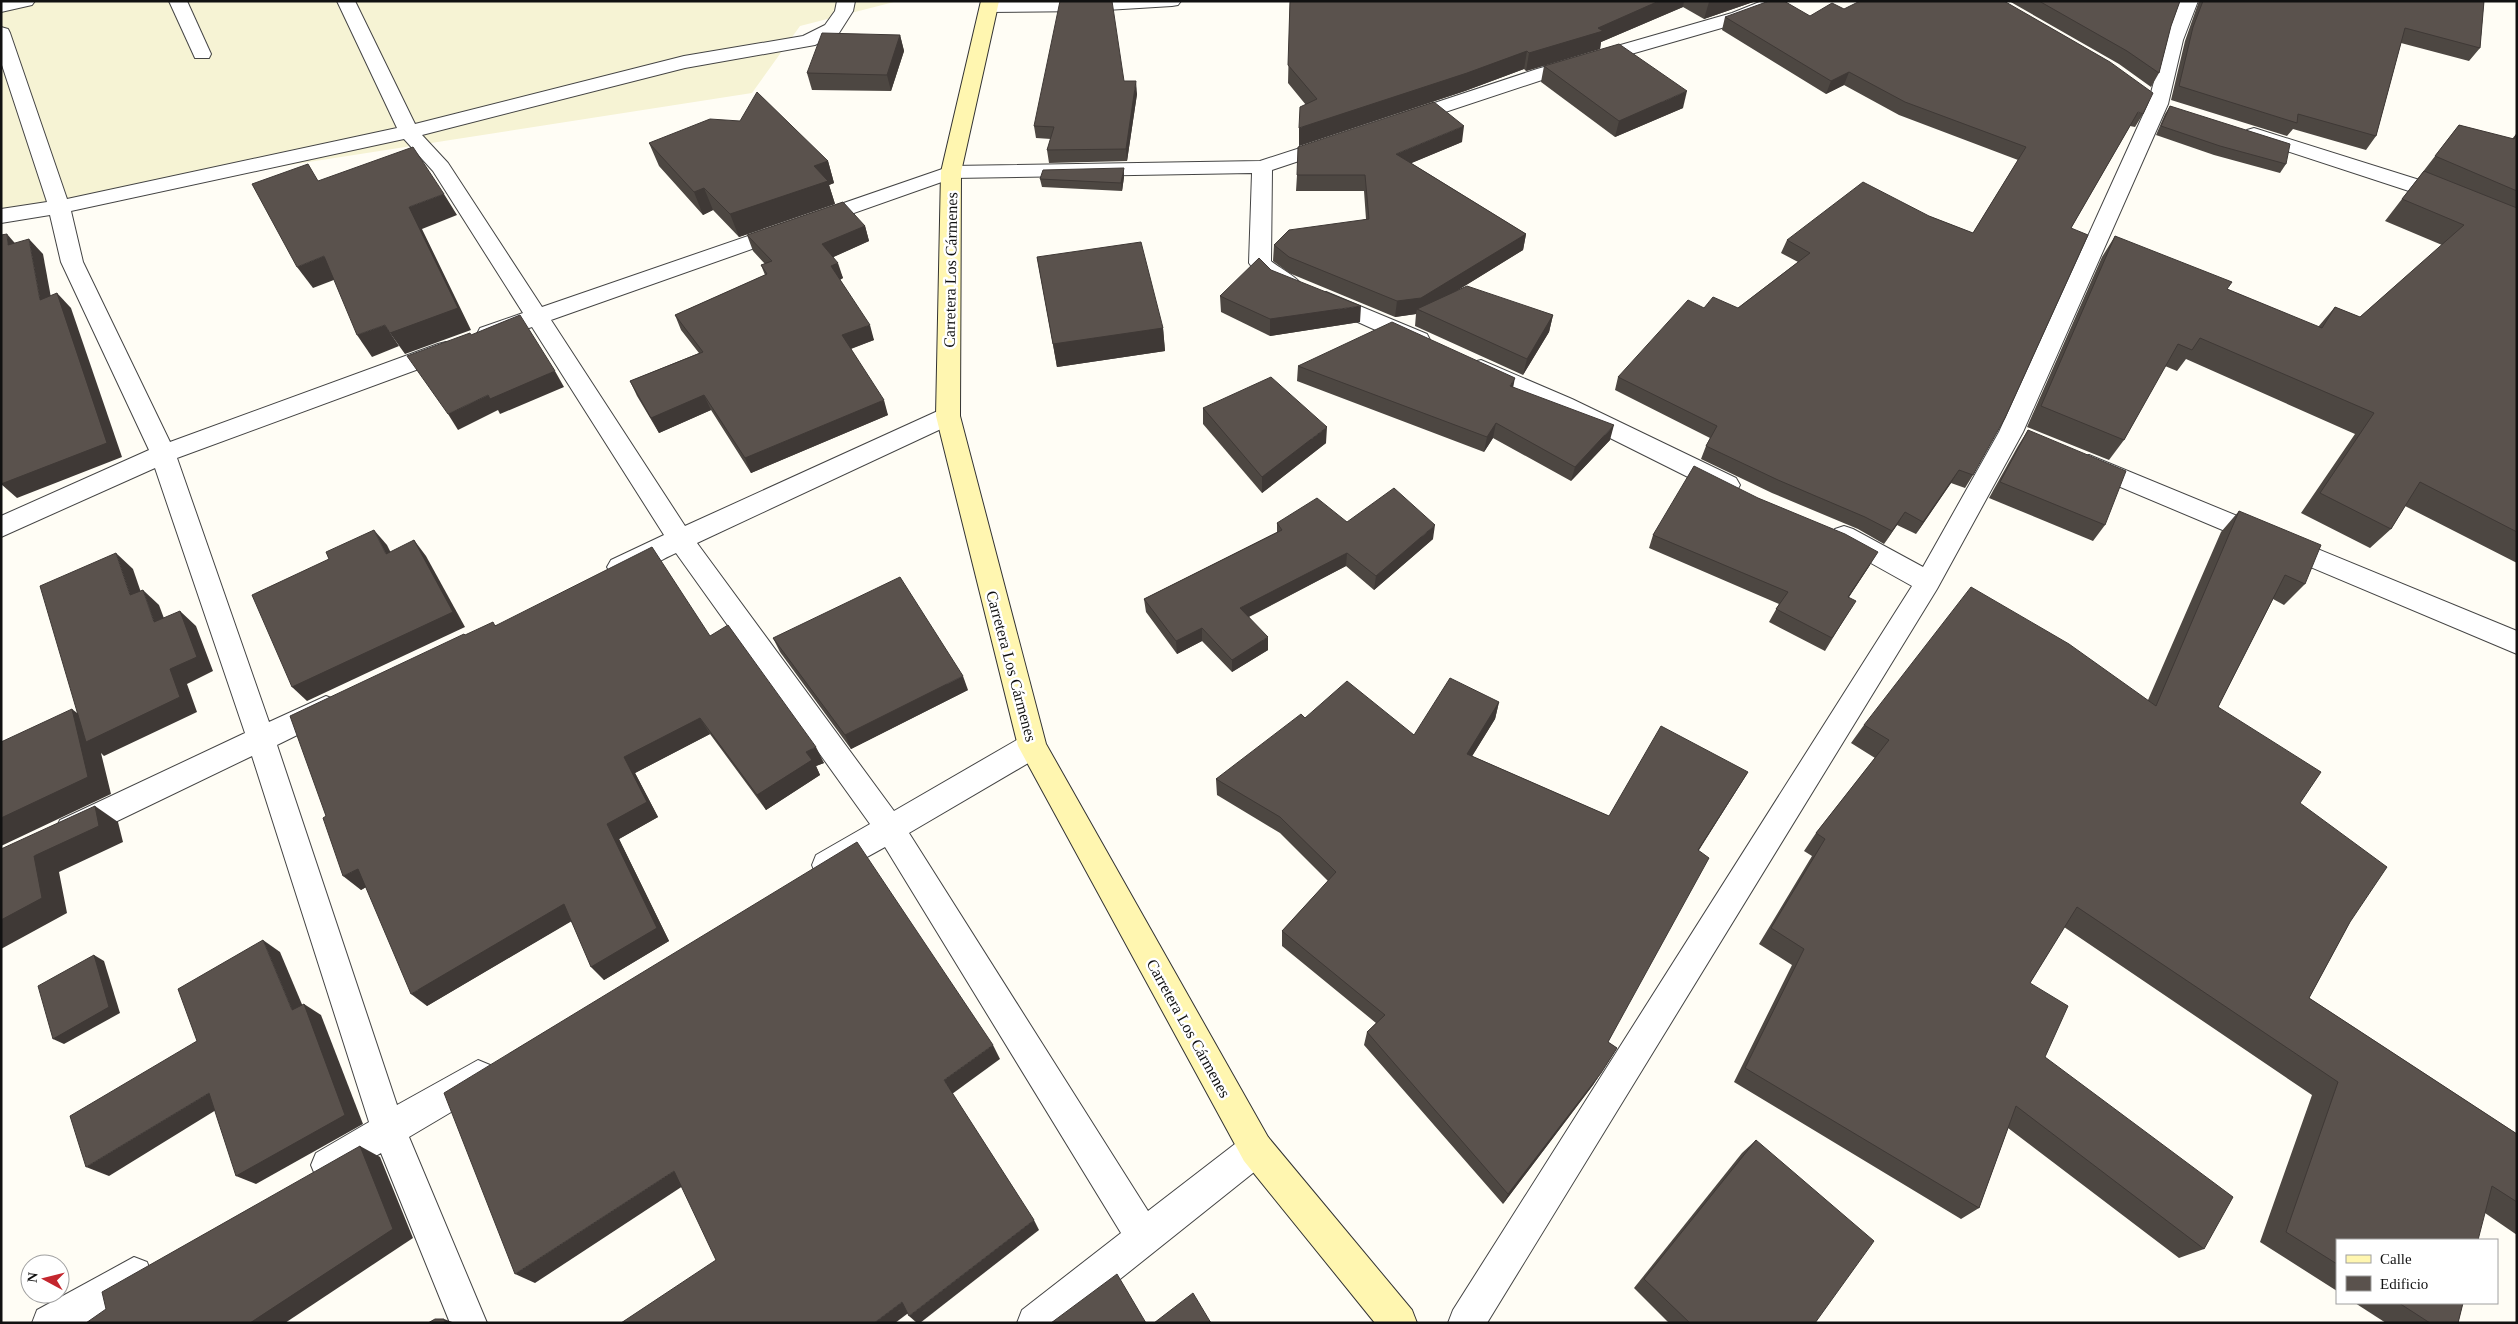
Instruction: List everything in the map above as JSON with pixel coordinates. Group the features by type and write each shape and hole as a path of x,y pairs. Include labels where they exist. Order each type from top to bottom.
{"main road":[{"name":"Carretera Los Cármenes","path":"990,4 951,172 948,416 1032,746 1256,1149 1399,1323"}],"street":[{"path":"1,7 26,1"},
{"path":"178,1 202,54"},
{"path":"346,1 409,132 441,167 680,539 889,827 1144,1236"},
{"path":"1,216 59,207 409,132 684,62 808,41 832,29 844,11 846,1"},
{"path":"990,4 1090,6 1172,1"},
{"path":"1384,126 1544,73 1739,17 1778,1"},
{"path":"1466,1323 2020,436 2159,102 2174,40 2189,1"},
{"path":"1,33 59,207 72,262 163,454 261,739 389,1131 469,1323"},
{"path":"2234,128 2422,188 2517,230"},
{"path":"1,527 163,454 538,316 951,172 1262,167 1356,136"},
{"path":"1262,167 1260,263 1280,280 1367,315 1564,405 1745,494"},
{"path":"600,577 948,416"},
{"path":"2066,455 2517,643"},
{"path":"1822,527 1848,538 1928,582"},
{"path":"46,841 350,696"},
{"path":"804,879 889,827 1032,746"},
{"path":"302,1180 389,1131 499,1064"},
{"path":"1035,1323 1256,1149"},
{"path":"50,1323 163,1259"}],"shaded area":[{"path":"1,1 898,1 800,26 752,93 1,210"}],"building":[{"path":"1060,1 1112,1 1124,81 1136,81 1126,149 1047,150 1054,127 1034,126"},
{"path":"1290,1 1659,1 1598,28 1603,31 1529,53 1527,51 1467,73 1299,128 1300,107 1317,99 1288,65"},
{"path":"1769,1 1784,1 1810,16 1832,3 1844,9 1860,1 2004,1 2110,62 2153,93 2143,114 2138,112 2071,228 2088,235 2005,418 1973,475 1959,470 1923,522 1905,512 1892,531 1865,517 1778,480 1706,446 1717,426 1618,377 1688,300 1704,308 1713,297 1738,308 1810,253 1787,240 1863,182 1929,216 1973,233 2026,147 1905,102 1849,72 1831,81 1725,17"},
{"path":"2039,1 2180,1 2171,26 2159,73 2127,51"},
{"path":"2203,1 2484,1 2480,48 2405,28 2376,136 2298,114 2297,123 2179,86 2193,27"},
{"path":"822,33 900,35 887,75 807,73"},
{"path":"1619,44 1687,91 1619,121 1544,66"},
{"path":"757,92 828,161 814,166 828,181 730,214 704,188 694,192 649,143 710,119 740,121"},
{"path":"1434,102 1464,126 1396,154 1526,234 1421,298 1397,301 1289,257 1274,245 1289,230 1369,219 1365,175 1297,175 1298,147"},
{"path":"2170,106 2290,144 2286,164 2220,146 2161,126"},
{"path":"2459,125 2514,139 2517,133 2517,191 2435,156"},
{"path":"413,147 444,194 409,207 458,308 390,333 385,325 357,335 324,256 297,267 252,184 308,164 318,181"},
{"path":"1124,168 1121,183 1040,179 1043,170"},
{"path":"2424,171 2517,208 2517,532 2420,482 2391,529 2320,493 2374,413 2200,338 2192,350 2178,344 2124,440 2041,406 2115,236 2232,282 2227,289 2322,328 2335,307 2360,317 2464,225 2402,199"},
{"path":"843,202 865,226 822,244 838,263 831,266 870,325 842,335 884,400 745,458 704,395 651,418 630,381 703,352 675,315 767,274 761,265 772,261 747,235"},
{"path":"7,234 8,245 29,239 40,300 57,293 107,443 1,484 1,235"},
{"path":"1141,242 1163,328 1053,344 1037,257"},
{"path":"1259,258 1271,270 1361,306 1270,319 1220,296"},
{"path":"1467,286 1553,315 1527,359 1417,309"},
{"path":"520,315 555,371 490,399 488,395 448,414 407,356 470,333 471,335"},
{"path":"1392,322 1515,378 1510,386 1614,425 1575,467 1496,423 1487,437 1298,366"},
{"path":"1271,377 1327,427 1262,477 1203,408"},
{"path":"2028,430 2126,471 2105,525 2000,482"},
{"path":"1694,466 1758,498 1845,534 1878,552 1848,597 1856,601 1832,638 1776,609 1788,592 1653,535"},
{"path":"1394,488 1435,525 1376,576 1347,553 1240,608 1268,637 1232,660 1202,628 1176,641 1144,599 1282,530 1277,523 1317,498 1347,522"},
{"path":"2239,511 2321,545 2305,584 2285,575 2218,707 2321,772 2300,803 2387,867 2350,922 2309,998 2517,1134 2517,1202 2492,1186 2478,1239 2336,1239 2336,1263 2286,1232 2338,1082 2077,907 2030,983 2068,1006 2045,1057 2233,1197 2204,1249 2016,1106 1979,1208 1745,1068 1804,949 1771,928 1825,839 1816,833 1889,740 1864,725 1971,587 2069,644 2156,706"},
{"path":"374,530 386,554 414,540 453,612 292,687 252,595 329,559 326,552"},
{"path":"652,547 710,636 728,625 816,747 806,752 812,760 757,795 700,718 624,757 647,802 607,824 657,928 591,967 564,904 411,994 358,869 343,876 323,818 326,816 290,716 464,634 493,622 495,626"},
{"path":"116,553 130,595 143,590 154,622 180,611 197,657 170,669 180,697 86,742 40,586"},
{"path":"900,577 963,676 845,735 773,638"},
{"path":"1450,678 1499,702 1467,754 1609,816 1661,726 1748,772 1698,850 1709,858 1608,1042 1617,1048 1601,1073 1508,1194 1367,1032 1385,1015 1282,931 1336,872 1280,817 1216,779 1301,714 1305,718 1347,681 1414,735"},
{"path":"72,709 88,777 1,818 1,742"},
{"path":"95,806 99,826 34,856 42,898 1,920 1,849"},
{"path":"857,842 993,1045 944,1080 1034,1220 909,1316 902,1302 874,1323 621,1323 716,1260 674,1171 515,1274 444,1093"},
{"path":"263,940 292,1010 304,1004 345,1115 236,1176 209,1093 86,1167 70,1116 197,1041 178,989"},
{"path":"94,955 109,1007 53,1039 38,986"},
{"path":"1756,1140 1874,1241 1815,1323 1690,1323 1644,1279"},
{"path":"360,1146 393,1229 250,1323 86,1323 106,1309 102,1292"},
{"path":"1117,1274 1146,1323 1051,1323"},
{"path":"1193,1293 1211,1323 1154,1323"},
{"path":"2401,1304 2463,1304 2458,1323 2430,1323"},
{"path":"435,1319 444,1319 445,1323 428,1323"}]}
